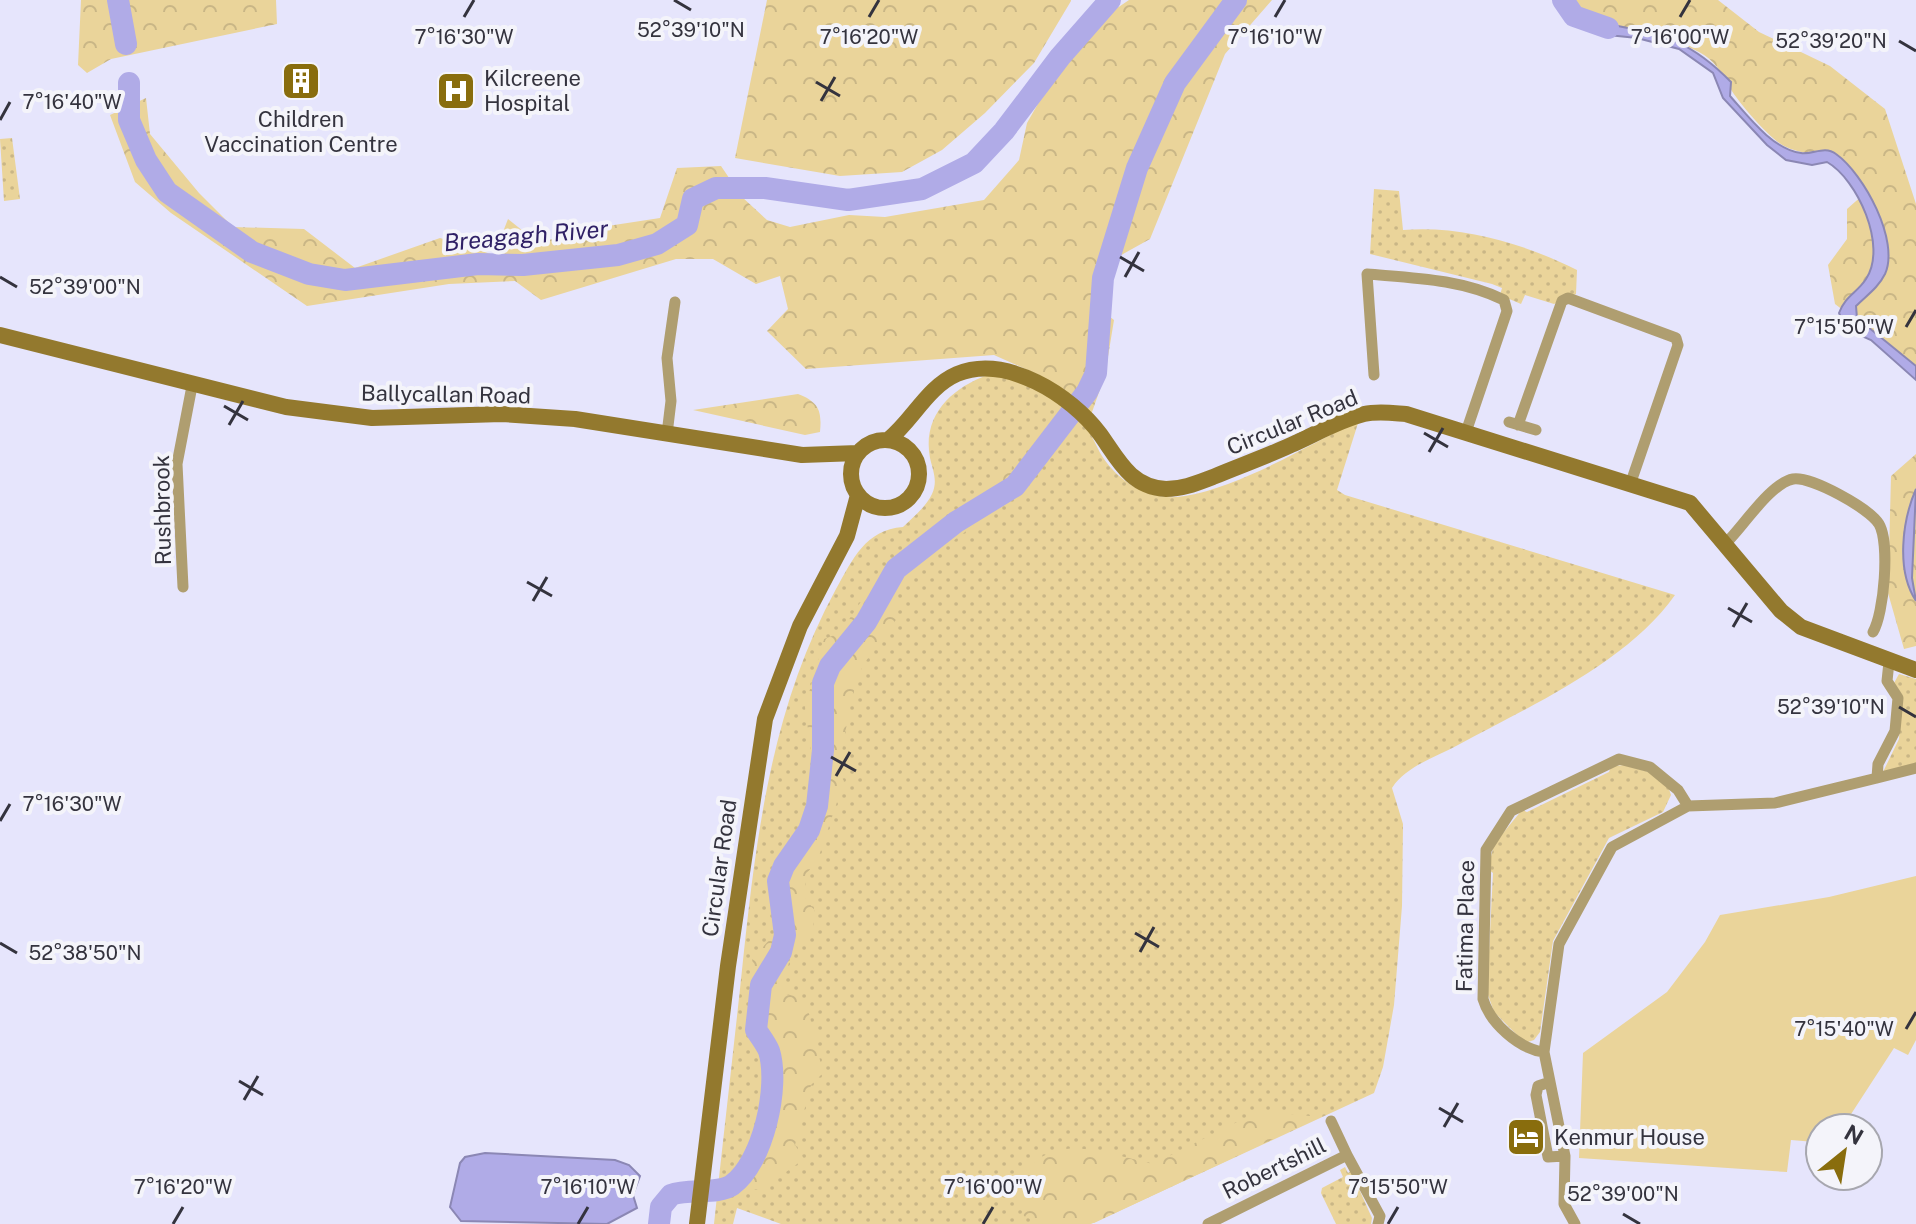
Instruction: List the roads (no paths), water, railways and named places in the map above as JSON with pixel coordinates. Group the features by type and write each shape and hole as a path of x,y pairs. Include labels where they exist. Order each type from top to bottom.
{"main road":[{"name":"Ballycallan Road","path":"0,335 192,386 286,407 372,418 502,414 575,419 802,455 858,453"},
{"name":"Circular Road","path":"858,453 876,441 888,440 906,426 934,389 959,374 981,369 1020,375 1055,396 1086,420 1126,472 1152,487 1164,489 1199,483 1251,464 1364,414 1406,414 1674,495 1702,513 1781,611 1801,627 1916,670"},
{"name":"Circular Road","path":"847,536 888,508 908,500 915,491 919,469 912,446 934,389"},
{"path":"888,440 899,443 915,458"},
{"path":"858,453 851,474 858,495 866,503 888,508"},
{"name":"Ballycallan Road","path":"802,455 851,474"},
{"name":"Circular Road","path":"697,1224 751,795 765,719 794,640 847,536 858,495"}],"street":[{"path":"1374,375 1365,280 1367,274 1445,281 1484,290 1504,300 1507,311 1466,432"},
{"path":"1536,430 1514,423 1562,301 1568,298 1676,338 1678,345 1631,482"},
{"path":"667,434 671,401 667,358 675,302"},
{"name":"Rushbrook","path":"183,587 177,464 192,386"},
{"path":"1727,542 1780,485 1792,479 1828,488 1879,524 1883,539 1882,611 1873,632"},
{"path":"1877,778 1878,764 1895,731 1898,698 1887,681 1889,662"},
{"name":"Fatima Place","path":"1544,1052 1530,1050 1499,1025 1487,1011 1483,999 1483,872 1486,850 1495,832 1511,811 1619,759 1650,767 1678,790 1688,806"},
{"path":"1575,1224 1564,1204 1565,1156 1544,1052 1559,944 1612,847 1688,806 1775,803 1916,768"},
{"path":"1550,1082 1536,1089 1548,1157 1565,1156"},
{"name":"Robertshill","path":"1331,1121 1380,1216 1378,1224"},
{"name":"Robertshill","path":"1208,1224 1221,1221 1347,1155"}],"waterway":[{"name":"Breagagh River","path":"118,0 126,44"},
{"name":"Breagagh River","path":"129,83 129,120 146,160 167,192 252,252 309,274 345,280 478,264 523,265 618,255 657,244 687,225 693,199 716,188 765,188 848,200 922,189 974,163 1004,131 1060,57 1110,0"},
{"name":"Breagagh River","path":"659,1224 661,1207 671,1195 719,1190 732,1185 752,1160 766,1123 772,1066 769,1051 756,1030 761,985 781,952 785,935 778,881 784,866 809,830 817,806 823,750 823,683 830,666 866,622 896,569 956,522 1015,486 1087,392 1096,373 1103,278 1137,168 1175,83 1236,0"},
{"name":"Breagagh River","path":"1563,0 1574,16 1608,28"}],"place":[{"name":"Children Vaccination Centre","path":"301,81"},
{"name":"Kilcreene Hospital","path":"456,91"},
{"name":"Kenmur House","path":"1526,1137"}]}
